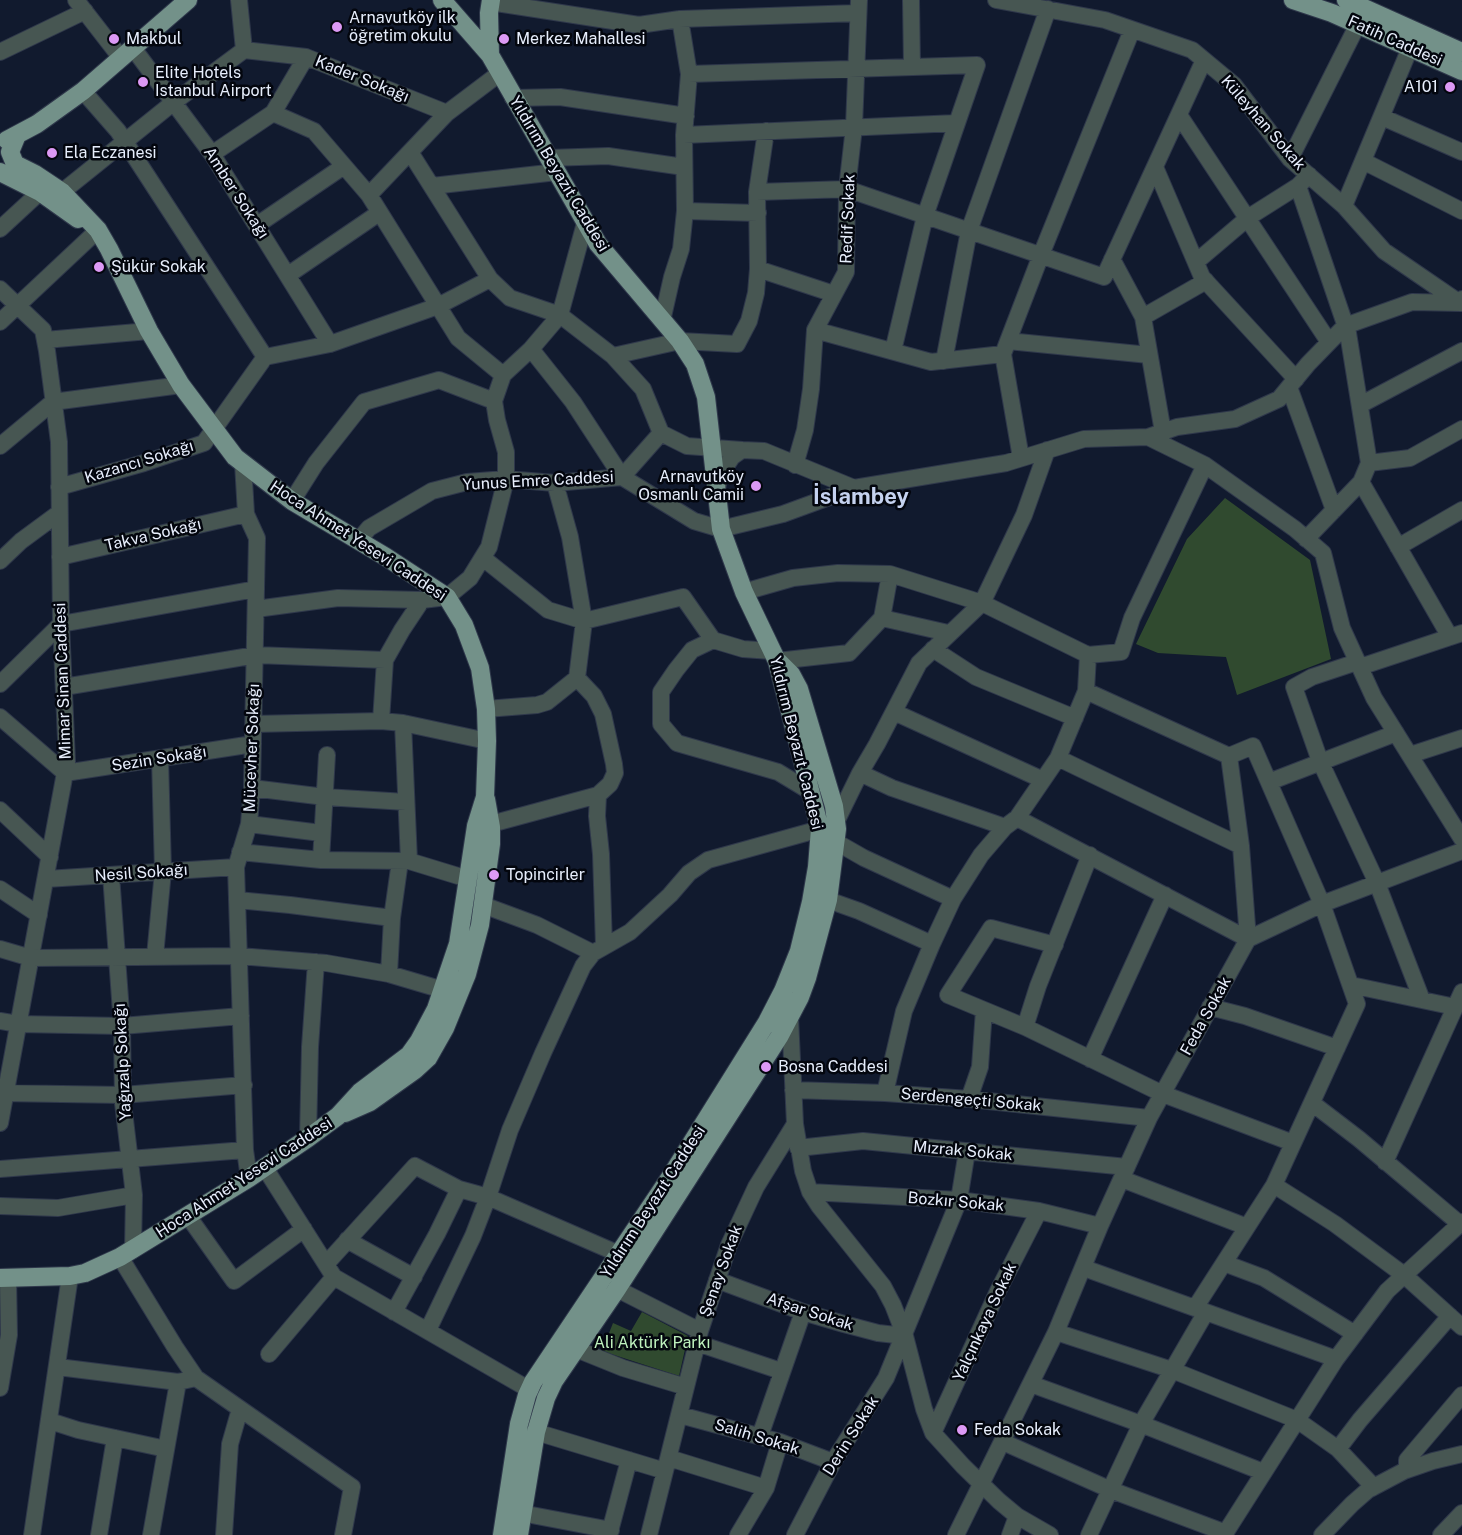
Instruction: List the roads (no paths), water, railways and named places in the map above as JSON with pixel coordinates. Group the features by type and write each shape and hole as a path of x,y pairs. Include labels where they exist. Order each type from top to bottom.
{"main road":[{"path":"0,144 37,124 83,91 188,0"},
{"name":"Yıldırım Beyazıt Caddesi","path":"442,0 490,55 585,223 611,261 680,341 695,364 701,380 713,448 721,529 744,592 775,656 811,792 828,825 799,951 783,991 767,1022 735,1076 530,1390 519,1424 502,1535"},
{"name":"Fatih Caddesi","path":"1293,0 1332,13 1462,71"},
{"path":"1346,0 1462,52"},
{"path":"458,20 478,21 490,5"},
{"path":"490,5 490,55"},
{"path":"17,135 5,165 66,212 98,230"},
{"name":"Hoca Ahmet Yesevi Caddesi","path":"4,1278 70,1276 85,1273 127,1254 266,1168 338,1116 360,1092 409,1055 429,1024 458,944 476,826 485,797 487,741 486,709 480,668 471,640 447,597 425,581 292,501 235,457 181,385 149,331 98,230 62,192 42,178 5,165"},
{"path":"519,1535 536,1432 546,1398 554,1381 617,1289 790,1017 807,978 828,900 836,842 828,825 834,806 799,689 791,674 775,656"},
{"path":"338,1116 370,1102 415,1070 432,1053 445,1028 467,974 483,905 491,844 491,824 485,797"}],"street":[{"path":"62,192 174,102 244,50 239,0"},
{"path":"911,0 912,67"},
{"name":"Küleyhan Sokak","path":"996,0 1104,20 1192,50 1234,85 1290,159 1303,181 1344,206 1384,251 1461,302"},
{"name":"Amber Sokağı","path":"81,5 174,102 212,154 330,344"},
{"path":"0,52 81,5"},
{"path":"490,5 639,25 680,19 859,7"},
{"name":"Redif Sokak","path":"795,465 806,430 815,330 846,272 847,189 854,127 859,7"},
{"path":"945,361 969,231 1048,9"},
{"path":"662,321 681,249 685,211 684,135 689,74 680,19"},
{"path":"1290,159 1358,24"},
{"path":"1021,458 1005,347 1132,30"},
{"path":"1344,206 1410,48"},
{"name":"Kader Sokağı","path":"244,50 306,57 447,113"},
{"path":"212,154 273,113 306,57"},
{"path":"757,192 847,189 1104,277 1204,60"},
{"path":"689,74 977,65 926,216 893,351"},
{"path":"369,195 447,113 500,74"},
{"path":"83,91 126,142 265,357 330,344 438,306 490,279"},
{"path":"513,98 560,97 686,116"},
{"path":"273,113 314,131 369,195 458,339 503,375"},
{"path":"1179,115 1329,342"},
{"path":"1382,117 1462,152"},
{"path":"684,135 957,123"},
{"path":"613,356 680,341 737,344 749,321 756,293 757,192 766,131"},
{"path":"410,153 490,279 510,298 560,315 613,356 644,389 661,433 687,446 764,451 854,488"},
{"path":"432,186 608,156 684,167"},
{"path":"1363,161 1462,211"},
{"path":"257,225 344,166"},
{"path":"1155,167 1202,277 1292,383 1334,510"},
{"path":"1196,262 1247,219 1303,181 1345,326 1369,463 1361,482 1306,539"},
{"path":"0,229 40,192"},
{"path":"685,211 758,213"},
{"path":"288,275 380,213"},
{"path":"256,609 338,598 422,600 447,597 470,578 489,547 506,479 506,452 494,401 503,375 531,349 560,315 585,223"},
{"path":"0,322 98,230"},
{"path":"1112,259 1143,317 1149,355 1155,435"},
{"path":"758,269 834,294"},
{"path":"1143,317 1206,281"},
{"name":"Mimar Sinan Caddesi","path":"0,289 43,330 45,340 59,442 61,624 68,762 3,1094 0,1123"},
{"path":"721,529 783,514 854,488 1006,463 1084,440 1155,435 1177,427 1235,419 1279,399 1345,326 1412,302 1461,302"},
{"path":"815,330 931,362 945,361 1005,347 1149,355"},
{"path":"45,340 149,331"},
{"path":"531,349 573,402 622,477 661,433"},
{"path":"1360,405 1462,351"},
{"name":"Kazancı Sokağı","path":"59,486 144,463 204,442 265,357"},
{"path":"292,501 316,463 364,402 439,380 494,401"},
{"path":"0,446 53,402 181,385"},
{"path":"1369,463 1410,458 1462,429"},
{"path":"1155,435 1204,465 1323,553 1342,628 1374,698 1460,830"},
{"path":"717,488 722,472 732,457 742,450"},
{"path":"428,1330 473,1236 510,1130 583,966 598,949 630,932 670,895 689,873 708,860 828,825 860,773 919,663 982,603 1024,515 1047,450"},
{"name":"Mücevher Sokağı","path":"243,463 246,514 257,538 252,788 249,824 238,859 237,900 245,1150 249,1178"},
{"path":"744,592 793,578 838,573 890,574 982,603 1089,656 1121,652 1132,618 1204,465"},
{"name":"Yunus Emre Caddesi","path":"358,541 369,528 432,491 467,482 506,479 555,483 622,477 694,521 721,529"},
{"path":"1361,482 1398,547 1456,635 1312,677 1294,687 1320,761 1377,883 1422,1000"},
{"path":"486,709 537,705 547,702 577,678 584,621 570,537 555,483"},
{"path":"1398,547 1462,510"},
{"path":"0,561 21,541 59,513"},
{"name":"Takva Sokağı","path":"60,556 246,514"},
{"path":"483,558 548,610 584,621 683,597 713,640 775,656 849,653 882,618 890,574"},
{"path":"0,684 61,624 256,589"},
{"path":"381,721 385,660 422,600"},
{"path":"882,618 948,633"},
{"path":"713,640 692,650 675,670 661,692 661,724 677,743 778,772 811,792"},
{"path":"933,649 976,677 1075,717"},
{"path":"64,687 256,655 385,660"},
{"path":"885,1093 904,1011 932,944 954,899 981,855 1011,823 1058,758 1086,691 1089,656"},
{"path":"491,824 598,795 610,784 615,773 603,714 594,696 577,678"},
{"path":"1086,691 1229,756 1253,746 1322,904 1358,1004 1274,1185 1224,1263 1172,1370 1141,1424 1089,1535"},
{"path":"894,712 1043,780"},
{"path":"0,717 65,773"},
{"path":"254,724 381,721 403,723 487,741"},
{"path":"389,974 392,918 405,861 406,802 403,723"},
{"path":"1269,782 1396,733"},
{"path":"1410,756 1462,738"},
{"name":"Sezin Sokağı","path":"65,773 253,744"},
{"path":"321,860 327,755"},
{"path":"1229,756 1241,846 1248,939"},
{"path":"155,956 163,872 160,758"},
{"path":"1058,758 1241,846"},
{"path":"860,773 892,788 1011,823 1090,855 1248,939"},
{"path":"252,788 325,797 406,802"},
{"path":"598,795 597,816 601,854 598,949"},
{"path":"0,810 50,857"},
{"path":"249,824 321,833"},
{"path":"836,842 864,858 954,899"},
{"path":"1248,939 1322,904 1462,851"},
{"path":"1025,1027 1090,855"},
{"name":"Nesil Sokağı","path":"46,879 163,872 238,859 405,861 468,879"},
{"name":"Yağızalp Sokağı","path":"111,875 122,1026 123,1095 134,1195 127,1254"},
{"path":"0,889 39,915"},
{"path":"1090,1059 1165,895"},
{"path":"237,900 392,918"},
{"path":"828,900 859,911 932,944"},
{"path":"483,905 598,949"},
{"path":"1055,945 992,928 948,995 1025,1027 1163,1094 1293,1143"},
{"name":"Feda Sokak","path":"956,1535 1056,1332 1149,1118 1248,939"},
{"path":"0,949 31,958 239,956 316,962 389,974 443,990"},
{"path":"308,1138 310,1047 316,962"},
{"path":"1351,985 1455,1007"},
{"path":"1385,1162 1462,992"},
{"path":"1210,1007 1245,1016 1337,1048"},
{"path":"969,1099 980,1067 984,1010"},
{"path":"0,1021 18,1024 122,1026 241,1016"},
{"path":"790,1017 795,1124 798,1148 810,1192 883,1286 893,1305 905,1336 924,1409 933,1433 982,1485 1017,1516 1050,1535"},
{"path":"3,1094 123,1095 244,1085"},
{"name":"Serdengeçti Sokak","path":"793,1089 969,1099 1149,1118"},
{"path":"1003,1442 1111,1490 1225,1534 1336,1359 1387,1291 1461,1223 1312,1103"},
{"name":"Şenay Sokak","path":"649,1535 699,1337 717,1280 741,1215 771,1159 795,1124"},
{"name":"Mızrak Sokak","path":"798,1148 863,1141 967,1151 1125,1173 1247,1227"},
{"path":"0,1169 245,1150"},
{"name":"Derin Sokak","path":"795,1535 834,1462 878,1392 905,1336 960,1200 967,1151"},
{"path":"269,1354 330,1270 347,1240 415,1166 459,1190 488,1197 619,1254"},
{"path":"266,1168 330,1270 394,1312 530,1390"},
{"path":"1274,1185 1335,1224 1404,1275 1456,1321 1360,1420 1338,1449"},
{"path":"394,1312 459,1190"},
{"name":"Bozkır Sokak","path":"810,1192 960,1200 1039,1211 1101,1226"},
{"path":"0,1206 58,1208 134,1195"},
{"name":"Yalçınkaya Sokak","path":"933,1433 998,1291 1039,1211"},
{"path":"188,1216 234,1281 304,1229"},
{"path":"347,1240 414,1277"},
{"path":"127,1254 175,1347 196,1378 352,1487 343,1535"},
{"path":"1224,1263 1264,1278 1355,1334"},
{"path":"1083,1268 1336,1359"},
{"path":"32,1535 70,1276"},
{"path":"0,1388 9,1335 4,1278"},
{"name":"Afşar Sokak","path":"717,1280 803,1312 878,1333 905,1336"},
{"path":"617,1289 699,1337 781,1371"},
{"path":"760,1436 803,1312"},
{"path":"1056,1332 1172,1370 1297,1420 1338,1449 1372,1488"},
{"path":"576,1349 623,1368 686,1387"},
{"path":"58,1367 178,1382 196,1378"},
{"path":"151,1535 178,1382"},
{"path":"1030,1384 1263,1472"},
{"path":"1407,1470 1407,1460 1462,1395"},
{"path":"229,1534 230,1444 240,1409"},
{"name":"Salih Sokak","path":"680,1415 780,1442 834,1462"},
{"path":"50,1421 78,1430 166,1449"},
{"path":"536,1432 629,1460 667,1465 766,1488"},
{"path":"99,1535 115,1438"},
{"path":"738,1535 766,1488 780,1442"},
{"path":"1322,1535 1352,1504 1372,1488 1407,1470 1462,1454"},
{"path":"521,1513 610,1532 629,1460"},
{"path":"1441,1535 1462,1513"},
{"path":"1010,1535 1017,1516"}],"place":[{"name":"Arnavutköy ilk öğretim okulu","path":"337,27"},
{"name":"Makbul","path":"114,39"},
{"name":"Merkez Mahallesi","path":"504,39"},
{"name":"Elite Hotels Istanbul Airport","path":"143,82"},
{"name":"A101","path":"1450,87"},
{"name":"Ela Eczanesi","path":"52,153"},
{"name":"Şükür Sokak","path":"99,267"},
{"name":"Arnavutköy Osmanlı Camii","path":"756,486"},
{"name":"Topincirler","path":"494,875"},
{"name":"Bosna Caddesi","path":"766,1067"},
{"name":"Feda Sokak","path":"962,1430"}],"district":[{"name":"İslambey","path":"861,497"}],"park label":[{"name":"Ali Aktürk Parkı","path":"652,1343"}]}
